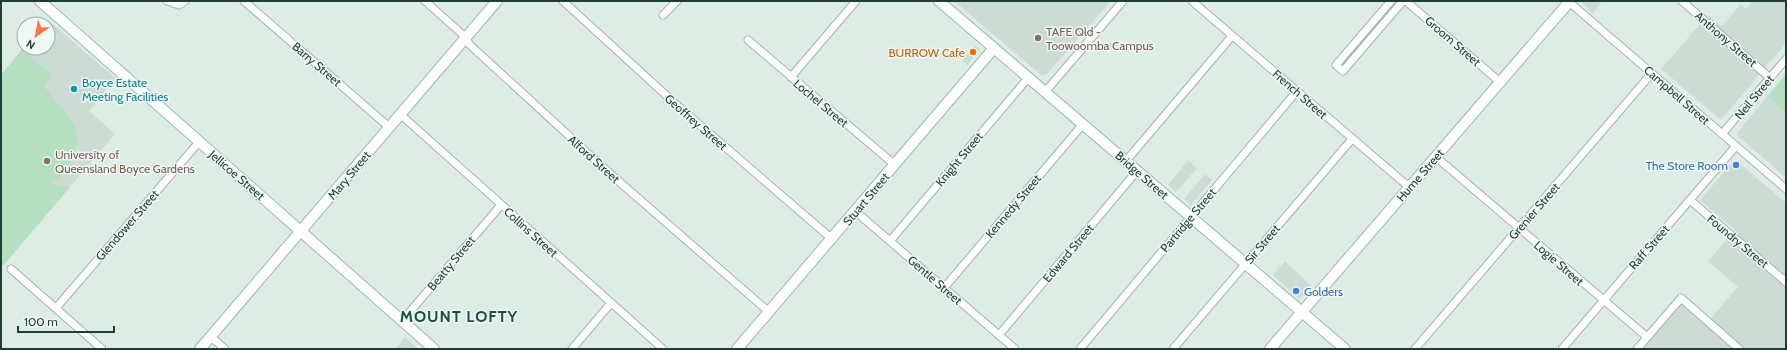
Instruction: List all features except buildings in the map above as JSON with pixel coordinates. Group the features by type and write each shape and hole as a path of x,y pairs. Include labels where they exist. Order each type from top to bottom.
{"street":[{"name":"Jellicoe Street","path":"40,1 434,349"},
{"path":"167,1 179,5 186,1"},
{"name":"Barry Street","path":"244,1 389,127"},
{"name":"Alford Street","path":"425,1 615,178 769,312"},
{"name":"Mary Street","path":"200,349 497,1"},
{"name":"Geoffrey Street","path":"564,1 679,107 832,239"},
{"path":"663,15 677,1"},
{"path":"791,77 856,1"},
{"name":"Bridge Street","path":"939,1 1345,349"},
{"path":"1045,92 1123,1"},
{"name":"French Street","path":"1192,1 1409,187"},
{"path":"1391,1 1336,65 1343,71 1404,1"},
{"name":"Groom Street","path":"1404,1 1500,82"},
{"name":"Hume Street","path":"1270,349 1569,1"},
{"name":"Campbell Street","path":"1569,1 1786,189"},
{"name":"Anthony Street","path":"1682,1 1770,78"},
{"path":"1126,161 1232,36"},
{"name":"Lochel Street","path":"748,40 895,165"},
{"name":"Stuart Street","path":"738,349 994,48"},
{"name":"Neil Street","path":"1722,134 1786,59"},
{"name":"Grenier Street","path":"1415,349 1652,73"},
{"name":"Knight Street","path":"890,241 1028,78"},
{"name":"Partridge Street","path":"1080,349 1297,91"},
{"name":"Collins Street","path":"400,114 663,349"},
{"name":"Kennedy Street","path":"944,288 1083,124"},
{"name":"Sir Street","path":"1173,349 1352,138"},
{"name":"Glendower Street","path":"56,308 199,142"},
{"name":"Raff Street","path":"1562,349 1736,146"},
{"name":"Logie Street","path":"1436,156 1603,301 1647,337"},
{"name":"Edward Street","path":"999,334 1137,171"},
{"name":"Foundry Street","path":"1690,200 1786,282"},
{"name":"Beatty Street","path":"402,321 501,205"},
{"name":"Gentle Street","path":"855,211 999,334 1013,348"},
{"path":"11,269 102,349"},
{"path":"1637,349 1681,298 1739,349"},
{"path":"572,349 611,303"},
{"path":"211,337 225,349"}],"shaded area":[{"name":"TAFE Qld - Toowoomba Campus","path":"954,1 1111,1 1047,74 1042,76"},
{"path":"1581,1 1602,1 1593,13"},
{"path":"1753,1 1786,1 1786,43 1721,120 1661,69 1708,15 1722,26 1741,4 1746,9"},
{"name":"University of Queensland Boyce Gardens","path":"56,27 115,78 89,111 115,134 1,268 1,75 17,56 56,56"},
{"path":"975,45 980,49 967,65 962,60"},
{"path":"1767,97 1786,113 1786,178 1738,136 1737,133"},
{"path":"1735,159 1786,203 1786,349 1634,349 1682,293 1711,318 1738,287 1708,261 1735,230 1700,200"},
{"path":"1188,160 1197,168 1176,192 1168,185"},
{"path":"1205,174 1212,180 1191,205 1184,199"},
{"path":"1285,261 1311,286 1300,299 1273,275"},
{"path":"405,337 417,348 416,349 395,349"}],"green space":[{"name":"University of Queensland Boyce Gardens","path":"17,56 30,56 52,75 44,87 69,116 75,127 78,140 70,168 50,184 70,187 1,268 1,75"},
{"path":"1786,74 1786,113 1767,97"}],"place":[{"name":"TAFE Qld - Toowoomba Campus","path":"1038,38"},
{"name":"BURROW Cafe","path":"973,52"},
{"name":"Boyce Estate Meeting Facilities","path":"74,89"},
{"name":"University of Queensland Boyce Gardens","path":"47,161"},
{"name":"The Store Room","path":"1736,165"},
{"name":"Golders","path":"1296,291"}],"district":[{"name":"MOUNT LOFTY","path":"459,316"}]}
